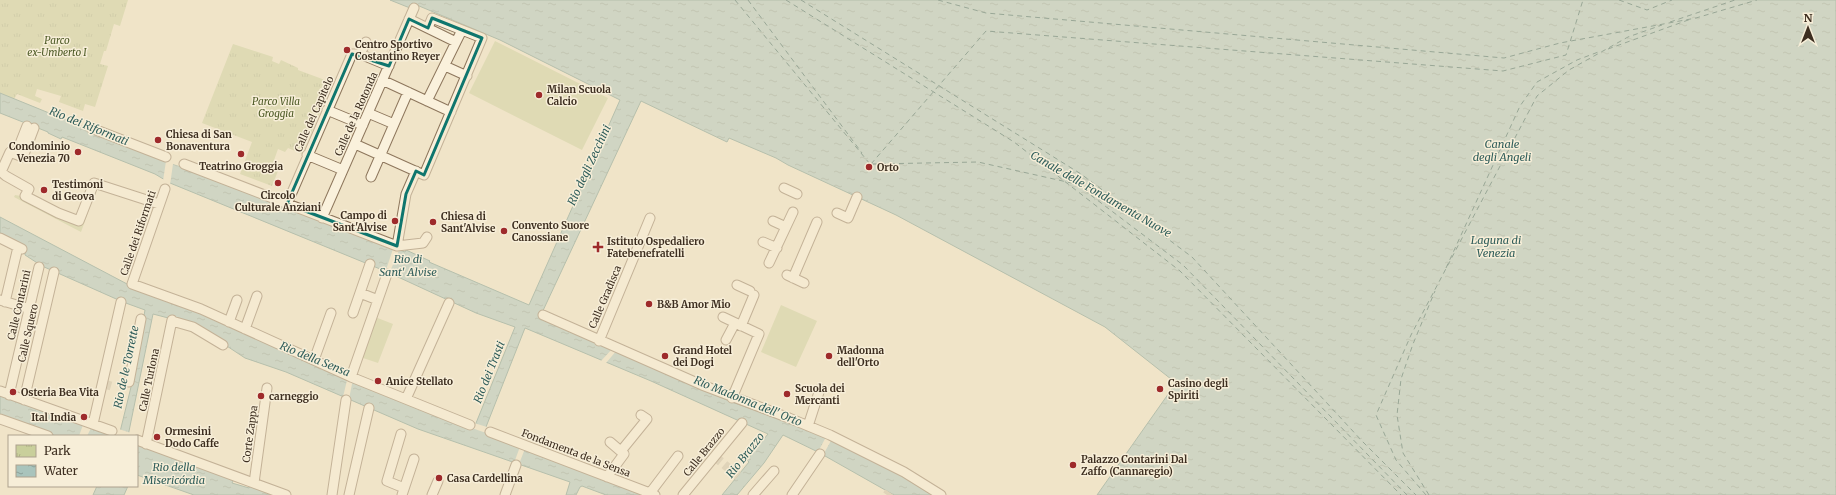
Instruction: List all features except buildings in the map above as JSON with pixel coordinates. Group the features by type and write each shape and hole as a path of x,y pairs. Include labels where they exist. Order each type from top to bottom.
{"street":[{"path":"414,8 409,19 456,42"},
{"path":"397,246 406,194 420,173 451,112 482,38 432,18 428,28"},
{"name":"Calle de la Rotonda","path":"322,218 409,19"},
{"path":"427,101 462,30"},
{"name":"Calle del Capitelo","path":"287,204 352,54 360,54 366,42"},
{"path":"360,54 389,66"},
{"path":"444,66 467,76"},
{"path":"382,80 451,112"},
{"path":"371,177 408,92"},
{"path":"327,110 363,125"},
{"path":"368,113 394,124"},
{"path":"91,128 166,156"},
{"path":"30,129 23,157 10,152 1,172 29,189 25,196 58,214 79,221 94,183 159,204"},
{"path":"355,144 420,173"},
{"path":"308,155 343,170"},
{"path":"184,164 397,246 423,243 427,237"},
{"path":"784,188 797,194"},
{"name":"Calle dei Riformati","path":"165,189 132,284 193,306 229,322"},
{"path":"837,213 848,218 857,196"},
{"path":"769,262 793,212"},
{"name":"Calle Gradisca","path":"599,341 650,218"},
{"path":"772,221 786,227"},
{"path":"804,283 790,276 817,222"},
{"path":"0,238 20,248 3,301 30,309"},
{"path":"763,242 777,248"},
{"path":"353,313 370,264"},
{"name":"Calle Contarini","path":"9,394 39,267"},
{"name":"Calle Squero","path":"24,400 54,272"},
{"path":"351,377 387,274"},
{"path":"726,340 738,324 752,293 737,285"},
{"path":"360,293 378,300"},
{"path":"245,329 257,296"},
{"path":"237,300 229,322 351,377 470,425"},
{"path":"93,424 121,302"},
{"path":"406,399 449,303"},
{"path":"314,360 330,313"},
{"path":"543,315 599,341 732,398 789,418 830,435 908,474 941,495"},
{"path":"723,317 759,334 732,398"},
{"path":"129,382 141,319"},
{"name":"Calle Turlona","path":"146,444 172,321 193,327 223,345"},
{"name":"Corte Zappa","path":"254,483 267,388"},
{"path":"808,426 820,389"},
{"path":"0,391 112,431"},
{"path":"332,495 346,400"},
{"path":"351,490 368,408"},
{"path":"620,451 647,419 641,415"},
{"path":"0,419 45,435"},
{"name":"Calle Brazzo","path":"683,495 742,422"},
{"name":"Fondamenta de la Sensa","path":"490,432 652,494"},
{"path":"401,434 387,481 403,492 414,459"},
{"path":"138,440 286,495"},
{"path":"607,477 624,454 610,442"},
{"path":"794,492 820,454"},
{"path":"652,494 678,456"},
{"path":"506,495 516,465"},
{"path":"753,495 774,471"},
{"path":"432,495 438,481"}],"highlighted area":[{"path":"432,18 482,38 424,175 416,171 406,194 397,246 287,204 352,54 389,66 409,19 428,28"}],"green space":[{"name":"Parco ex-Umberto I","path":"0,0 128,0 120,26 114,24 106,51 104,51 100,64 108,66 95,107 85,104 83,111 59,102 61,96 37,89 35,96 42,99 40,103 17,94 14,99 0,93"},
{"name":"Milan Scuola Calcio","path":"495,41 608,98 582,150 469,93"},
{"name":"Parco Villa Groggia","path":"233,44 273,57 272,61 279,64 281,60 298,68 298,70 325,80 319,93 327,96 302,154 288,148 285,152 278,149 273,163 280,166 272,186 240,174 252,142 202,123"},
{"path":"97,188 81,232 14,197 15,195 21,196 79,224"},
{"path":"781,305 817,321 796,367 761,352"},
{"path":"375,317 393,324 378,363 360,357"}],"water":[{"name":"Laguna di Venezia","path":"390,0 1836,0 1836,495 1097,495 1176,383 1105,327 896,215 776,158 729,138 727,142 641,101 540,317 732,402 827,436 891,469 932,495 894,495 818,452 783,435 764,463 737,495 722,495 749,462 747,460 768,434 651,381 525,328 484,432 648,495 606,495 582,486 576,495 566,495 570,482 418,429 286,372 245,358 195,325 153,314 128,435 119,435 131,387 145,310 123,302 42,266 25,255 25,247 0,234 0,217 129,285 205,315 474,428 515,327 476,313 385,271 170,183 155,174 62,137 61,139 48,132 0,113 0,93 184,168 394,248 405,252 406,250 430,261 429,262 529,305 620,100 500,40 412,3 410,8"},
{"path":"0,393 110,435 53,435 0,416"},
{"name":"Rio della Misericórdia","path":"138,445 234,479 232,483 249,488 250,485 278,495 194,495 138,475"},
{"path":"97,487 128,487 124,495 93,495"}],"pier":[{"path":"164,157 183,166 173,164 170,185 163,181 166,161"},
{"path":"394,246 400,248 389,274 385,273"},
{"path":"613,348 617,350 606,363 601,363 601,361"},
{"path":"348,376 353,379 349,399 343,397"},
{"path":"84,422 92,426 88,435 79,435"},
{"path":"474,423 487,427 486,431 489,434 469,427 473,426"},
{"path":"119,429 131,433 130,435 117,435"},
{"path":"827,435 833,437 822,457 818,452"},
{"path":"521,444 526,446 519,464 514,463"}],"ferry route":[{"path":"735,0 870,164"},
{"path":"748,0 862,153"},
{"path":"786,0 1014,142 1180,271 1401,495"},
{"path":"801,0 1081,174 1192,257 1362,441 1416,495"},
{"path":"938,0 986,13 1504,58 1560,43 1696,18 1757,0"},
{"path":"871,164 986,31 1503,71 1566,55 1583,0"},
{"path":"1619,0 1647,10 1672,0"},
{"path":"1670,22 1735,0"},
{"path":"1608,49 1691,19"},
{"path":"1426,495 1396,460 1376,415 1411,335 1537,96 1569,70 1628,37 1662,25"},
{"path":"1446,268 1520,106 1537,82 1577,60 1601,51"},
{"path":"872,164 978,162 1076,184 1183,265 1407,495"},
{"path":"1429,495 1403,453 1397,415 1401,379 1413,344 1435,291"}],"tunnel":[{"path":"104,384 111,386"},
{"path":"714,456 738,476"}],"place":[{"name":"Centro Sportivo Costantino Reyer","path":"347,50"},
{"name":"Milan Scuola Calcio","path":"539,95"},
{"name":"Chiesa di San Bonaventura","path":"158,140"},
{"name":"Condominio Venezia 70","path":"78,152"},
{"name":"Teatrino Groggia","path":"241,154"},
{"name":"Orto","path":"869,167"},
{"name":"Circolo Culturale Anziani","path":"278,183"},
{"name":"Testimoni di Geova","path":"44,190"},
{"name":"Campo di Sant'Alvise","path":"395,221"},
{"name":"Chiesa di Sant'Alvise","path":"433,222"},
{"name":"Convento Suore Canossiane","path":"504,231"},
{"name":"Istituto Ospedaliero Fatebenefratelli","path":"598,247"},
{"name":"B&B Amor Mio","path":"649,304"},
{"name":"Grand Hotel dei Dogi","path":"665,356"},
{"name":"Madonna dell'Orto","path":"829,356"},
{"name":"Anice Stellato","path":"378,381"},
{"name":"Casino degli Spiriti","path":"1160,389"},
{"name":"Osteria Bea Vita","path":"13,392"},
{"name":"Scuola dei Mercanti","path":"787,394"},
{"name":"carneggio","path":"261,396"},
{"name":"Ital India","path":"84,417"},
{"name":"Ormesini Dodo Caffe","path":"157,437"},
{"name":"Palazzo Contarini Dal Zaffo (Cannaregio)","path":"1073,465"},
{"name":"Casa Cardellina","path":"439,478"}],"water label":[{"name":"Rio dei Riformati","path":"89,126"},
{"name":"Canale degli Angeli","path":"1502,150"},
{"name":"Rio degli Zecchini","path":"589,165"},
{"name":"Canale delle Fondamenta Nuove","path":"1101,194"},
{"name":"Rio di Sant' Alvise","path":"408,265"},
{"name":"Rio della Sensa","path":"315,359"},
{"name":"Rio de le Torrette","path":"126,367"},
{"name":"Rio dei Trasti","path":"489,372"},
{"name":"Rio Madonna dell' Orto","path":"748,401"},
{"name":"Rio Brazzo","path":"745,455"}]}
